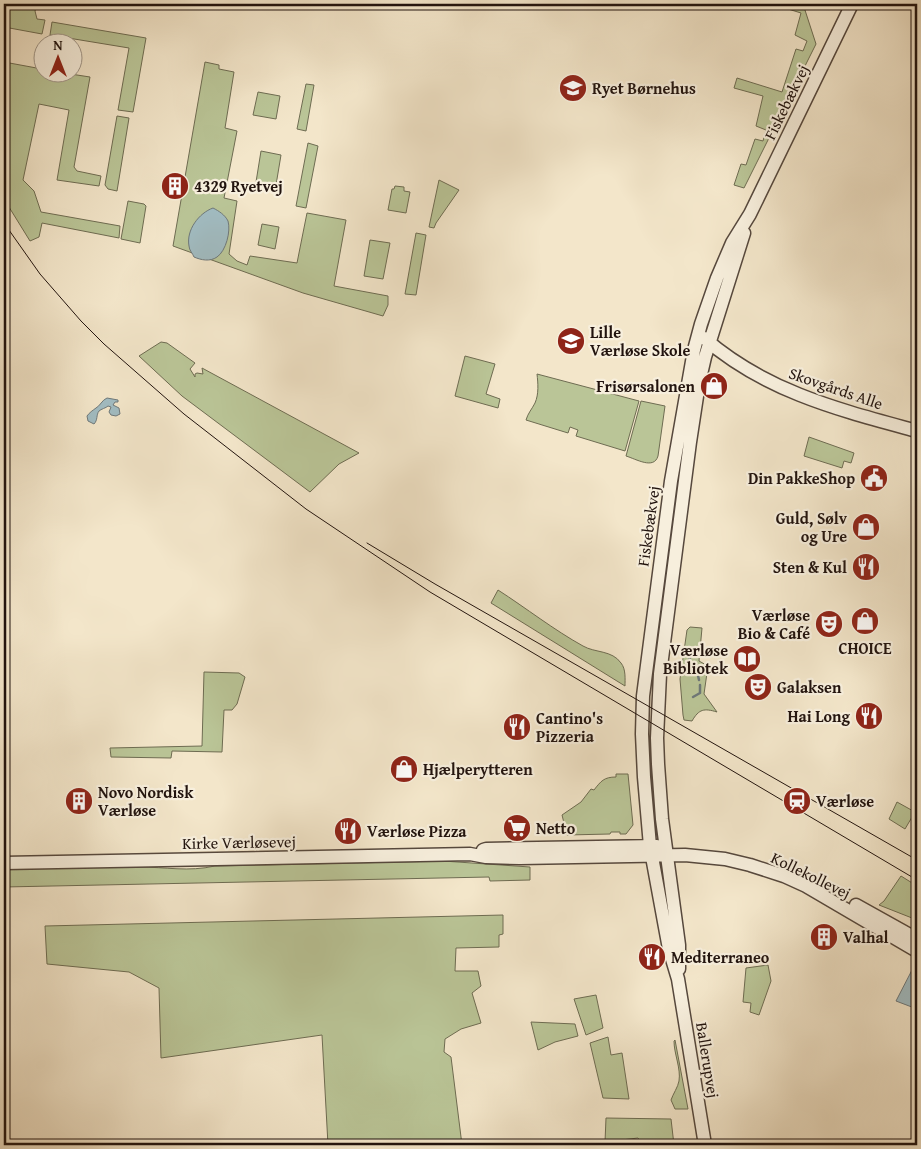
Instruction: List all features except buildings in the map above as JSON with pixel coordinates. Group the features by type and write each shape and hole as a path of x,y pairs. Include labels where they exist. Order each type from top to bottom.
{"street":[{"name":"Fiskebækvej","path":"651,851 646,811 642,734 645,671 671,481 688,379 698,333 717,278 732,243 750,214 852,4"},
{"name":"Fiskebækvej","path":"667,851 662,818 658,764 657,738 660,674 690,442 699,383 750,214"},
{"name":"Skovgårds Alle","path":"698,333 761,377 793,393 833,407 917,431"},
{"name":"Kollekollevej","path":"651,851 731,853 772,865 846,900 917,939"},
{"name":"Kirke Værløsevej","path":"4,863 474,854 486,857 520,858 651,851"},
{"name":"Ballerupvej","path":"651,851 669,949 678,979 705,1145"},
{"name":"Kollekollevej","path":"667,851 750,864 784,876 806,886 917,951"},
{"name":"Ballerupvej","path":"667,851 679,945 678,979"}],"green space":[{"path":"4,4 37,4 35,11 37,19 45,20 42,32 32,32 4,27"},
{"path":"772,4 803,4 816,44 744,188 734,185 741,164 746,165 755,139 763,141 766,130 756,126 763,96 734,88 737,78 782,92 796,49 803,51 807,41 795,35 801,13"},
{"path":"52,22 146,38 133,112 118,110 129,48 82,40 82,32 50,32"},
{"path":"4,62 32,67 32,82 82,82 82,76 90,77 74,167 77,171 101,176 99,186 57,180 69,110 39,104 23,180 34,191 41,212 120,226 119,238 42,223 39,237 30,241 4,199"},
{"path":"205,62 219,65 219,69 234,72 225,128 237,131 224,198 237,201 229,254 237,261 247,265 250,256 297,263 307,213 346,220 334,286 388,296 388,305 383,316 303,293 173,246"},
{"path":"306,84 314,85 306,131 297,129"},
{"path":"258,92 280,96 276,119 253,115"},
{"path":"117,116 129,118 117,191 108,189 105,185"},
{"path":"308,143 318,146 306,208 296,206"},
{"path":"261,151 281,155 276,185 256,182"},
{"path":"439,180 459,190 434,228 429,227"},
{"path":"395,186 404,187 404,191 410,192 406,213 388,210 392,189"},
{"path":"128,201 146,206 140,243 121,239"},
{"path":"262,224 279,227 275,249 258,245"},
{"path":"416,233 426,235 416,295 405,294"},
{"path":"370,240 390,243 383,279 364,276"},
{"path":"161,342 167,343 195,363 190,369 195,377 197,373 203,374 202,368 359,453 339,464 310,492 182,396 139,356"},
{"path":"465,356 495,364 486,394 500,399 498,408 455,396"},
{"path":"537,374 639,401 625,451 576,436 578,430 570,427 568,433 526,420 537,396"},
{"path":"641,401 665,406 658,456 656,460 649,463 626,456"},
{"path":"809,437 854,453 851,463 844,461 842,468 804,456"},
{"path":"498,590 583,646 617,659 624,668 625,686 491,603"},
{"path":"690,627 702,628 699,661 708,666 704,694 717,712 702,710 692,721 684,720 680,679 687,630"},
{"path":"204,672 239,673 245,677 237,704 232,710 224,710 222,752 172,751 171,758 111,757 110,748 202,746"},
{"path":"616,774 628,774 633,825 626,834 611,832 610,834 567,835 562,815 581,802 591,789 594,790 606,779 616,777"},
{"path":"897,802 915,812 905,829 889,819"},
{"path":"443,861 530,867 530,880 490,881 489,877 4,887 4,869 105,866 186,869 215,866"},
{"path":"901,876 917,886 917,910 912,918 879,905 884,901"},
{"path":"503,915 503,934 499,935 499,947 456,948 455,971 478,971 481,986 472,993 481,1023 461,1029 445,1039 444,1052 451,1057 462,1145 328,1145 322,1035 161,1058 159,988 129,972 47,964 45,926"},
{"path":"768,965 771,981 759,1015 750,1012 751,1003 743,1002 746,968"},
{"path":"596,995 603,1028 586,1035 574,999"},
{"path":"531,1022 575,1024 578,1036 555,1042 538,1050"},
{"path":"608,1037 611,1055 622,1053 629,1099 603,1098 590,1043"},
{"path":"675,1040 688,1109 675,1109 671,1100 679,1076 674,1046"},
{"path":"606,1118 671,1119 674,1145 643,1145 638,1138 605,1142"}],"water":[{"path":"213,208 222,213 228,221 227,240 223,250 217,257 208,260 200,259 194,257 190,249 190,234 198,218"},
{"path":"107,398 118,400 113,405 119,408 120,414 116,416 111,415 109,412 111,407 108,406 99,411 94,424 88,421 87,416"},
{"path":"912,970 917,973 917,1009 896,1001"}],"waterway":[{"path":"694,650 690,656 690,665 697,671 699,680"},
{"path":"693,697 700,693 700,685"}],"tram line":[{"path":"4,223 40,274 104,344 184,414 306,509 430,592 917,880"},
{"path":"367,543 435,584 917,860"}],"place":[{"name":"Ryet Børnehus","path":"573,88"},
{"name":"4329 Ryetvej","path":"175,186"},
{"name":"Lille Værløse Skole","path":"571,341"},
{"name":"Frisørsalonen","path":"714,386"},
{"name":"Din PakkeShop","path":"874,478"},
{"name":"Guld, Sølv og Ure","path":"866,527"},
{"name":"Sten & Kul","path":"866,567"},
{"name":"CHOICE","path":"865,621"},
{"name":"Værløse Bio & Café","path":"829,624"},
{"name":"Værløse Bibliotek","path":"747,659"},
{"name":"Galaksen","path":"758,687"},
{"name":"Hai Long","path":"869,716"},
{"name":"Cantino's Pizzeria","path":"517,727"},
{"name":"Hjælperytteren","path":"404,769"},
{"name":"Novo Nordisk Værløse","path":"79,801"},
{"name":"Værløse","path":"797,801"},
{"name":"Netto","path":"517,828"},
{"name":"Værløse Pizza","path":"348,831"},
{"name":"Valhal","path":"824,937"},
{"name":"Mediterraneo","path":"652,957"}]}
